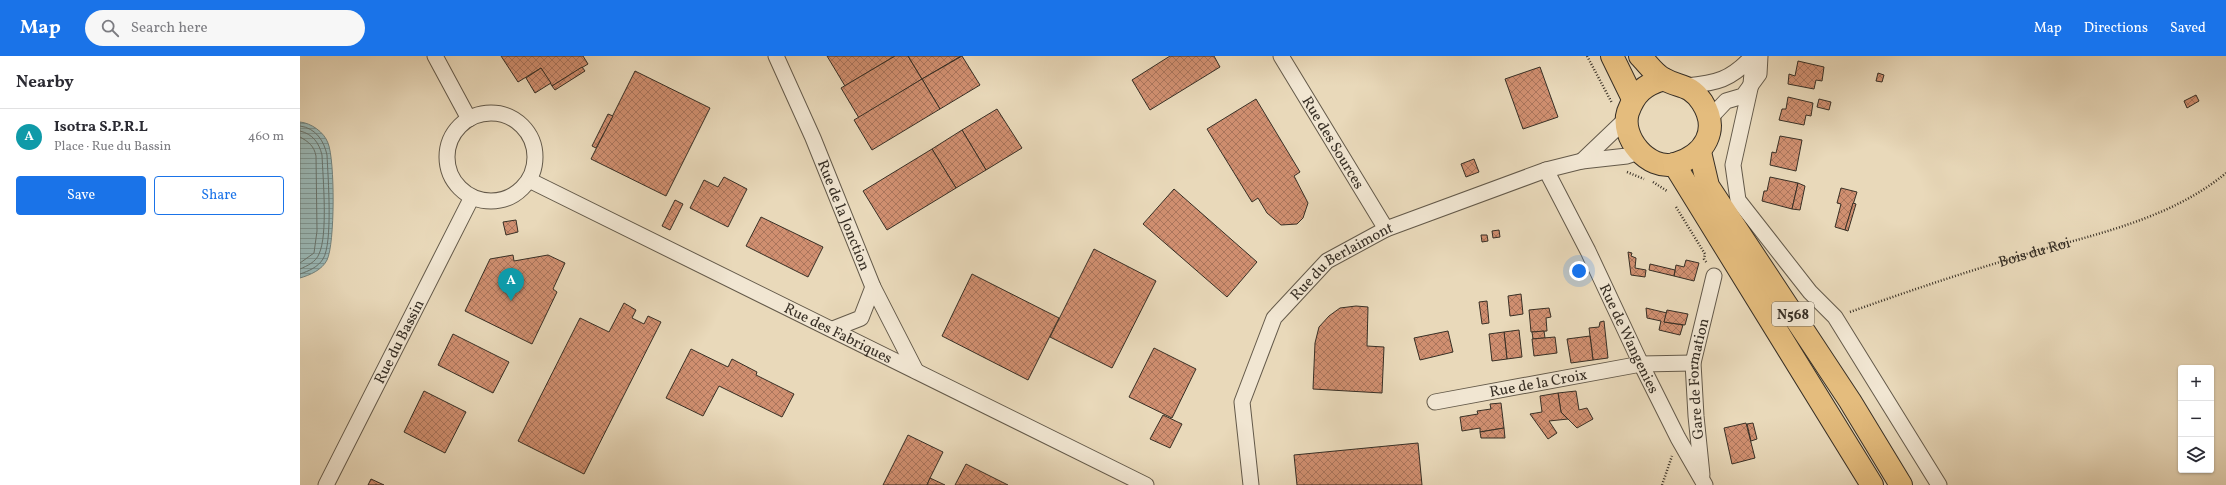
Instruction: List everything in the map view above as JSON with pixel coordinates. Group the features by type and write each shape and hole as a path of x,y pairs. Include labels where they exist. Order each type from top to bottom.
{"highway":[{"path":"1612,56 1633,98"},
{"path":"1640,56 1664,79 1686,86 1702,102 1710,118 1710,134 1700,152 1674,164 1658,163 1639,152 1630,140 1619,115 1633,98 1650,84 1664,79"},
{"name":"N568","path":"1700,152 1708,186 1850,402 1901,485"},
{"name":"N568","path":"1674,164 1872,485"}],"street":[{"path":"435,56 469,119"},
{"name":"Rue de la Jonction","path":"776,56 813,138 873,288 916,371"},
{"name":"Rue des Sources","path":"1281,56 1386,229"},
{"path":"1710,118 1726,100 1743,96 1759,74 1760,56"},
{"path":"1750,60 1752,84 1733,165 1738,200 1810,292 1835,317 1939,485"},
{"path":"1686,86 1725,79 1738,72 1750,60"},
{"path":"497,113 511,118 523,126 531,138 535,152 535,167 529,180 516,194 497,201 484,201 472,197 461,189 452,178 448,166 447,152 451,139 458,128 469,119 482,114 497,113"},
{"name":"Rue du Berlaimont","path":"1582,161 1619,115"},
{"name":"Rue du Berlaimont","path":"1251,485 1242,402 1274,318 1326,261 1386,229 1546,170 1582,161 1626,156 1639,152"},
{"name":"Rue de Wangenies","path":"1546,170 1588,250 1641,364 1678,438 1704,484"},
{"name":"Rue des Fabriques","path":"529,180 1146,485"},
{"name":"Rue du Bassin","path":"326,485 472,197"},
{"name":"Gare de Formation","path":"1704,484 1696,416 1693,364 1714,276"},
{"path":"833,329 861,318 873,288"},
{"name":"Rue de la Croix","path":"1436,402 1641,364 1693,364"}],"path":[{"path":"1587,56 1619,115"},
{"path":"1622,170 1662,186 1672,195"},
{"name":"Bois du Roi","path":"1835,317 1943,279 2145,219 2207,189 2226,173"},
{"path":"1676,207 1705,254 1704,259 1714,276"},
{"path":"1662,485 1678,438"}],"water":[{"path":"300,122 317,129 328,143 332,166 333,220 330,251 325,264 312,274 300,278"}],"building":[{"path":"501,56 583,56 588,64 552,86 541,68 518,82"},
{"path":"827,56 895,56 845,86"},
{"path":"895,56 908,56 922,79 859,118 841,88"},
{"path":"908,56 961,56 922,79"},
{"path":"962,56 980,85 940,109 922,79"},
{"path":"1170,56 1214,56 1220,67 1150,110 1132,80"},
{"path":"1798,61 1824,67 1822,81 1816,80 1814,89 1788,84 1789,74 1795,76"},
{"path":"582,67 585,71 555,90 552,86"},
{"path":"1540,67 1558,117 1523,129 1505,79"},
{"path":"541,68 551,83 535,93 526,78"},
{"path":"635,71 710,108 666,196 591,159"},
{"path":"1878,73 1884,75 1882,82 1876,81"},
{"path":"922,79 940,109 872,150 854,120"},
{"path":"2196,95 2199,101 2187,108 2184,101"},
{"path":"1788,97 1813,103 1811,116 1806,115 1804,125 1779,120 1782,109 1786,109"},
{"path":"1256,99 1300,172 1294,176 1308,203 1303,218 1297,224 1281,225 1267,213 1258,198 1252,202 1207,129"},
{"path":"1819,99 1831,102 1829,110 1817,107"},
{"path":"997,109 1022,148 986,170 962,130"},
{"path":"608,114 613,116 596,148 592,146"},
{"path":"962,130 986,170 956,188 932,149"},
{"path":"1780,136 1802,140 1796,171 1770,165 1772,152 1776,153"},
{"path":"932,149 956,188 887,230 863,191"},
{"path":"1474,159 1479,172 1466,177 1461,164"},
{"path":"724,177 747,189 728,227 690,208 704,180 718,187"},
{"path":"1770,177 1798,183 1792,209 1762,201 1764,191 1767,191"},
{"path":"1798,183 1805,186 1800,210 1792,209"},
{"path":"1841,188 1857,192 1845,230 1835,227 1841,204 1837,203"},
{"path":"1174,189 1257,262 1227,297 1143,224"},
{"path":"675,200 683,204 670,230 662,226"},
{"path":"1853,203 1856,204 1848,231 1845,230"},
{"path":"761,217 823,247 808,277 746,246"},
{"path":"516,220 518,232 506,235 503,222"},
{"path":"1499,230 1500,237 1493,238 1492,231"},
{"path":"1481,235 1487,235 1488,241 1482,242"},
{"path":"1094,249 1156,281 1112,368 1050,337"},
{"path":"1628,252 1632,253 1631,256 1636,258 1635,268 1646,270 1645,277 1631,275"},
{"path":"513,255 514,261 548,255 565,263 553,289 557,292 532,344 465,311 490,259"},
{"path":"1686,260 1699,263 1694,281 1674,276 1676,265 1684,267"},
{"path":"1650,264 1675,270 1674,276 1649,270"},
{"path":"972,274 1059,318 1028,380 942,336"},
{"path":"1521,294 1523,314 1510,316 1508,296"},
{"path":"1487,301 1489,323 1482,324 1479,302"},
{"path":"624,303 636,310 632,318 644,324 648,316 661,322 584,474 518,441 580,318 609,332"},
{"path":"1356,306 1368,307 1367,346 1384,347 1382,393 1313,389 1315,343 1319,327 1329,316 1340,308"},
{"path":"1549,308 1551,317 1546,318 1547,331 1531,332 1529,310"},
{"path":"1646,308 1667,313 1664,322 1683,325 1680,335 1659,330 1661,321 1647,318"},
{"path":"1667,310 1688,314 1685,325 1664,322"},
{"path":"1604,321 1608,358 1593,360 1589,328 1599,327 1600,322"},
{"path":"1519,330 1522,357 1507,359 1504,332"},
{"path":"1448,331 1453,352 1420,360 1414,338"},
{"path":"1544,331 1545,338 1533,339 1532,332"},
{"path":"1504,332 1507,359 1492,361 1489,334"},
{"path":"453,334 509,362 493,393 438,365"},
{"path":"1590,336 1593,360 1571,363 1567,339"},
{"path":"1555,337 1557,353 1534,356 1532,339"},
{"path":"1154,348 1196,369 1172,418 1129,397"},
{"path":"691,349 728,367 732,359 757,372 756,375 794,394 782,417 719,386 703,416 666,398"},
{"path":"424,391 466,412 445,453 404,432"},
{"path":"1576,391 1579,410 1587,408 1593,419 1577,428 1561,412 1558,393"},
{"path":"1558,393 1561,412 1568,419 1549,421 1557,433 1548,439 1530,414 1542,412 1540,396"},
{"path":"1501,403 1504,428 1480,432 1480,428 1462,431 1460,417 1478,414 1477,411 1491,409 1490,404"},
{"path":"1163,415 1182,424 1170,448 1150,439"},
{"path":"1746,423 1755,458 1732,464 1724,428"},
{"path":"1753,423 1757,439 1751,441 1747,424"},
{"path":"1504,428 1505,438 1481,438 1480,432"},
{"path":"908,435 943,452 927,485 883,485"},
{"path":"1418,443 1422,485 1297,485 1294,455"},
{"path":"966,464 1008,485 955,485"},
{"path":"930,478 945,485 927,485"},
{"path":"371,479 384,485 368,485"}],"place":[{"name":"Isotra S.P.R.L","path":"511,301"}]}
